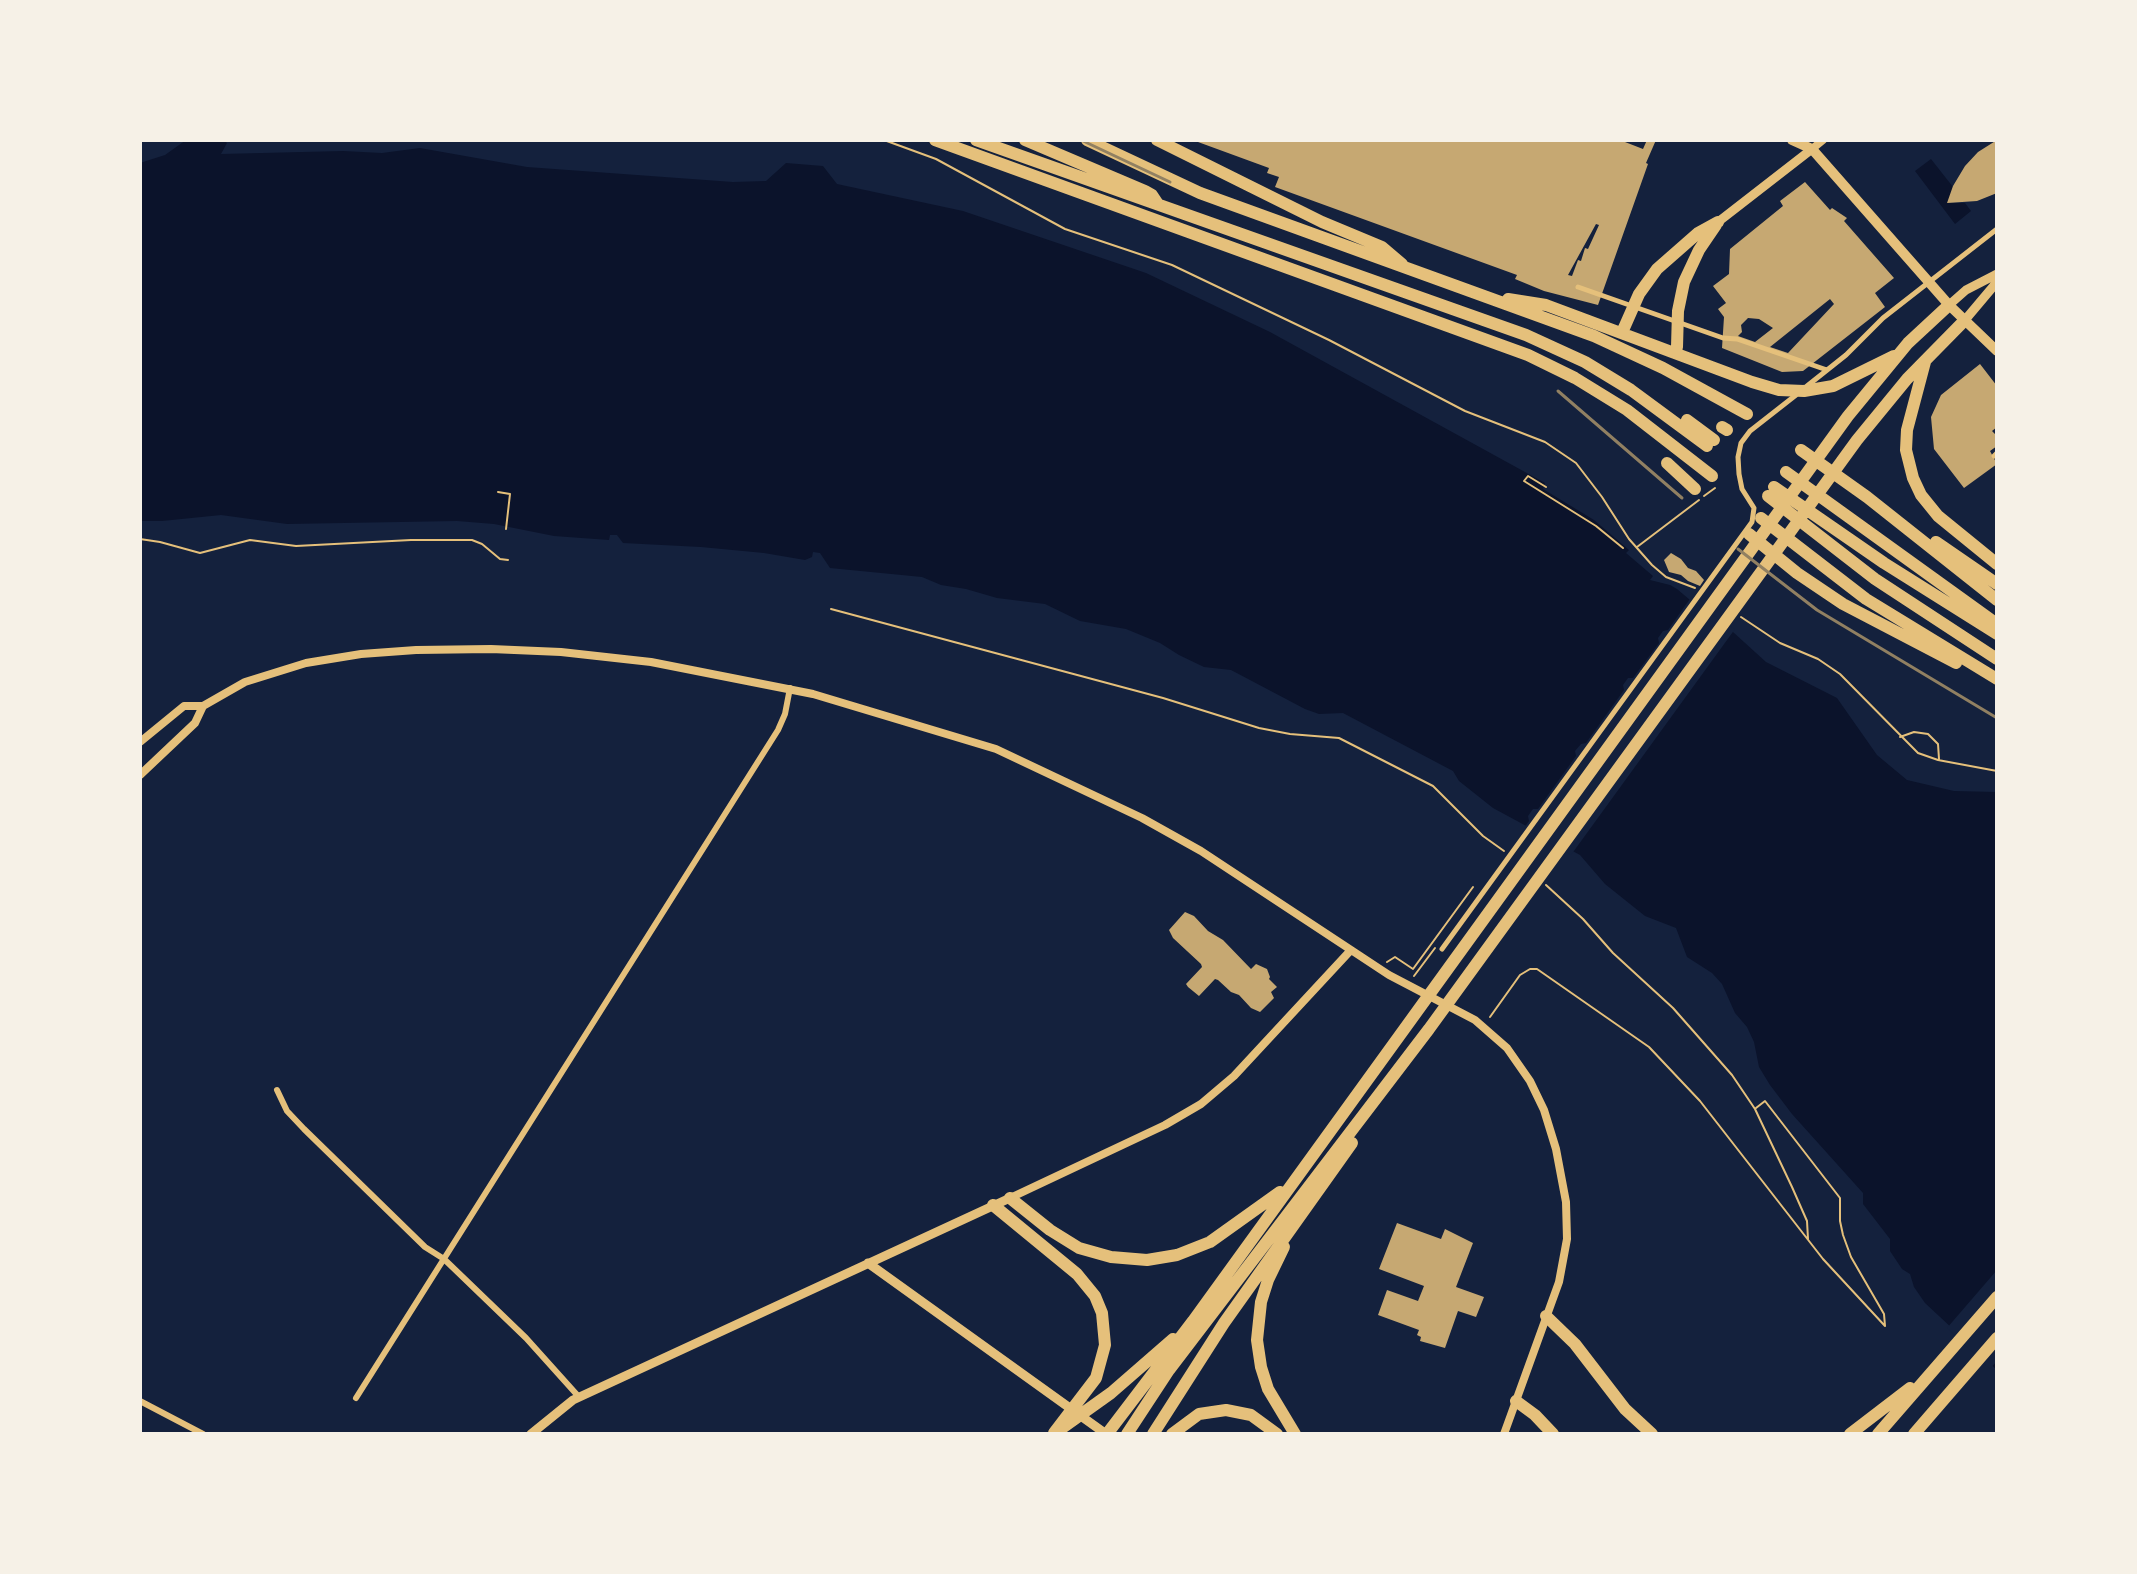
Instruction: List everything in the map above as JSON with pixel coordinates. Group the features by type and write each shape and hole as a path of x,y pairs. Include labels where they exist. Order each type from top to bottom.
{"highway":[{"path":"935,140 1528,355 1575,378 1627,410 1712,476"},
{"path":"976,140 1505,326 1566,352 1631,390 1710,443"},
{"path":"1025,140 1145,191 1154,197 1158,205"},
{"path":"1087,140 1200,193 1618,346 1747,414"},
{"path":"1157,140 1322,222 1382,247 1407,269"},
{"path":"1624,328 1635,300 1657,269 1698,233 1718,222"},
{"path":"1677,347 1678,311 1684,282 1699,250 1718,222"},
{"path":"1499,300 1516,299 1546,305 1752,382 1788,391 1833,386 1897,355"},
{"path":"1109,1431 1193,1321 1836,432 1897,355 1949,305"},
{"path":"1128,1433 1175,1363 1429,1029 1853,445 1885,403 1965,320"},
{"path":"1925,361 1906,436 1913,478 1921,495 1938,516 1997,564"},
{"path":"1801,450 1867,497 1997,600"},
{"path":"1667,463 1695,489"},
{"path":"1786,472 1997,624"},
{"path":"1997,634 1771,491 1875,579 1997,659"},
{"path":"1867,497 1897,512 1997,584"},
{"path":"1761,518 1866,599 1997,679"},
{"path":"1749,534 1797,573 1843,604 1945,658 1975,666"},
{"path":"1153,1434 1224,1323 1429,1029"},
{"path":"1010,1198 1050,1230 1079,1248 1111,1257 1147,1260 1177,1255 1217,1238 1292,1183"},
{"path":"1295,1434 1264,1378 1256,1328 1268,1280 1308,1204"},
{"path":"993,1205 1071,1269 1097,1301 1104,1321 1104,1353 1087,1403"},
{"path":"1878,1434 1997,1297"},
{"path":"1546,1316 1572,1341 1625,1409 1652,1434"},
{"path":"1053,1433 1193,1321"},
{"path":"1914,1434 1997,1338"},
{"path":"1850,1434 1935,1368"},
{"path":"1516,1401 1553,1434"},
{"path":"1172,1434 1191,1418 1220,1410 1251,1415 1277,1434"}],"main road":[{"path":"1792,140 1811,144 1949,305 1997,351"},
{"path":"1718,222 1811,144"},
{"path":"1949,305 1966,290 1997,274"},
{"path":"1965,320 1997,282"},
{"path":"531,1434 563,1406 579,1397 1010,1198"},
{"path":"868,1263 1109,1431"}],"street":[{"path":"1811,144 1823,140"},
{"path":"1439,948 1750,525 1754,510 1742,489 1739,474 1739,451 1747,433 1828,370 1883,318 1997,229"},
{"path":"1578,287 1723,338 1737,339 1828,370"},
{"path":"140,742 180,708 203,706 249,680 306,663 371,653 437,649 522,650 599,656 651,662 790,688 978,742 1009,754 1184,840 1395,979 1479,1023 1509,1050 1532,1083 1553,1138 1567,1217 1565,1256 1504,1434"},
{"path":"356,1398 778,730 790,688"},
{"path":"140,775 196,721 203,706"},
{"path":"1010,1198 1165,1125 1201,1104 1234,1076 1350,951"},
{"path":"277,1090 287,1111 304,1129 425,1247 444,1259 526,1338 579,1397"},
{"path":"140,1401 203,1434"}],"path":[{"path":"884,140 936,159 1065,229 1172,265 1329,340 1465,411 1536,437 1576,463 1636,548 1666,577 1697,590"},
{"path":"1636,548 1728,478 1739,474"},
{"path":"1546,487 1528,476 1524,481 1570,509 1623,548"},
{"path":"498,492 510,494 506,529"},
{"path":"140,539 200,553 250,540 296,546 472,540 500,559 508,560"},
{"path":"831,609 1071,673 1259,728 1339,738 1433,786 1507,854"},
{"path":"1735,614 1780,643 1818,659 1840,674 1918,753 1997,771"},
{"path":"1900,737 1914,732 1928,734 1938,744 1938,760"},
{"path":"1548,886 1683,1019 1732,1075 1755,1109 1807,1221 1808,1239"},
{"path":"1387,962 1395,957 1413,969 1473,887"},
{"path":"1414,976 1439,948"},
{"path":"1490,1017 1520,975 1530,969 1543,972 1649,1047 1700,1101 1808,1239 1885,1326 1884,1314 1856,1266 1843,1235 1840,1198 1765,1101 1755,1109"}],"water":[{"path":"186,140 224,140 227,143 221,154 382,153 420,148 527,167 733,182 766,181 786,163 823,166 837,184 963,211 1146,273 1270,332 1545,483 1543,489 1594,520 1629,550 1626,553 1653,576 1650,580 1677,589 1690,600 1688,603 1733,632 1766,662 1837,698 1877,755 1907,780 1954,791 1997,792 1997,1370 1925,1303 1914,1287 1910,1274 1902,1269 1890,1251 1890,1239 1863,1204 1863,1193 1770,1085 1759,1067 1747,1027 1735,1013 1722,984 1712,973 1687,957 1676,928 1645,916 1605,884 1580,855 1493,808 1459,781 1453,771 1343,713 1319,714 1305,709 1231,670 1204,667 1126,629 1080,621 1045,604 997,598 941,585 922,577 830,568 820,553 813,552 812,557 805,560 701,547 623,543 617,535 610,535 609,540 554,536 494,524 457,521 287,524 221,515 140,521 140,163 165,155"},
{"path":"1931,159 1953,187 1948,203 1965,203 1971,211 1955,224 1915,171"}],"pier":[{"path":"1692,596 1693,602 1735,629 1571,855 1524,828 1533,809 1538,809 1576,756 1575,751 1586,743 1624,690 1623,685 1628,678 1633,678 1659,643 1658,638 1663,631 1668,630"},
{"path":"1997,1270 1997,1361 1990,1369 1947,1328"}],"building":[{"path":"1626,140 1643,149 1647,140 1656,140 1598,305 1544,291 1515,279 1517,275 1275,187 1279,177 1267,173 1269,168 1198,142","holes":["1596,224 1599,225 1572,276 1568,275"]},
{"path":"1997,140 1997,193 1977,201 1947,203 1965,166 1978,152"},
{"path":"1805,182 1830,210 1832,208 1847,218 1844,221 1894,278 1875,293 1885,307 1803,371 1782,372 1722,348 1724,317 1718,309 1726,303 1713,286 1729,274 1730,249 1783,206 1780,201","holes":["1830,299 1834,304 1788,353 1770,347","1748,318 1759,319 1773,328 1755,342 1738,336 1742,332 1741,325"]},
{"path":"1980,364 1997,386 1997,427 1992,431 1997,436 1997,446 1990,451 1997,464 1964,488 1934,449 1931,417 1941,395"},
{"path":"1671,553 1704,580 1700,586 1669,572 1664,560"},
{"path":"1185,912 1223,940 1251,969 1256,964 1267,969 1269,979 1277,987 1271,992 1274,998 1260,1012 1218,980 1215,979 1199,996 1188,987 1186,984 1202,967 1201,964 1173,938 1169,930"},
{"path":"1397,1223 1441,1239 1445,1229 1473,1243 1456,1287 1484,1297 1476,1317 1458,1311 1445,1348 1420,1341 1421,1337 1417,1335 1419,1330 1378,1315 1387,1290 1418,1301 1424,1286 1379,1269"}],"railway":[{"path":"1081,140 1170,182"},
{"path":"1558,391 1682,498"},
{"path":"1738,549 1817,610 1997,718"}]}
